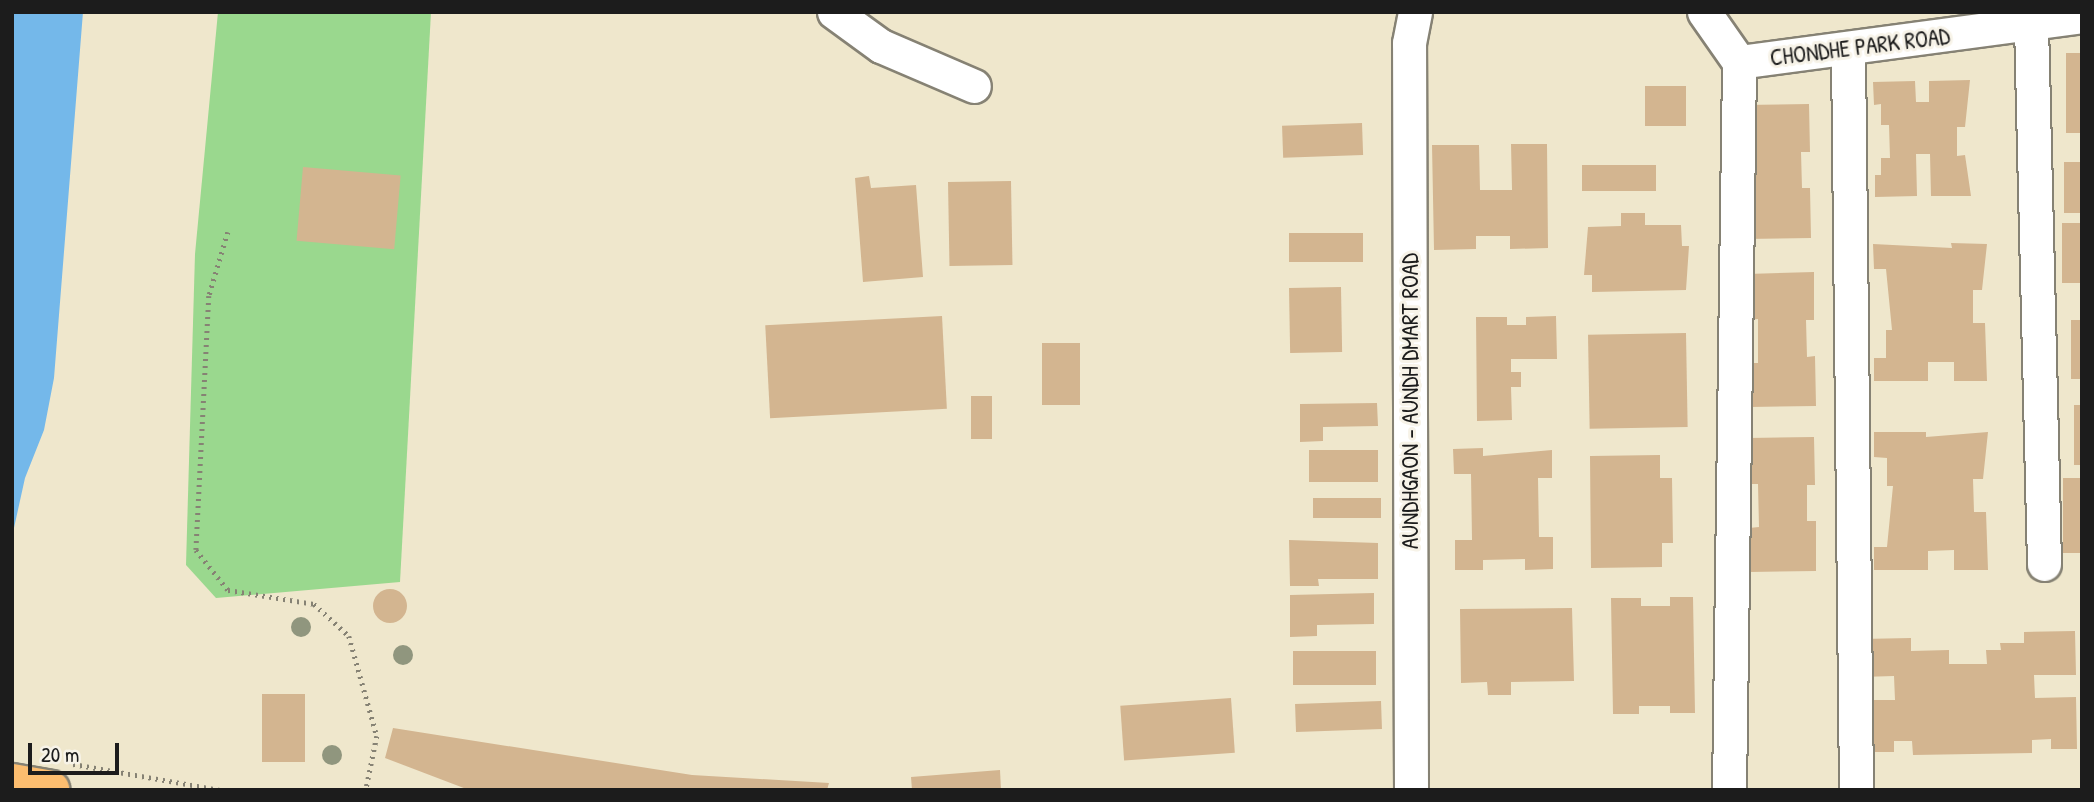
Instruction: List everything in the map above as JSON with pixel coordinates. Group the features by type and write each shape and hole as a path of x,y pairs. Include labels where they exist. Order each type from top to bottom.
{"main road":[{"path":"12,783 54,776"}],"street":[{"path":"834,12 881,46 974,86"},
{"name":"AUNDHGAON - AUNDH DMART ROAD","path":"1412,790 1409,43 1415,12"},
{"name":"CHONDHE PARK ROAD","path":"1704,12 1740,62 1848,51 2082,16"},
{"path":"2031,24 2044,564"},
{"path":"1848,51 1856,790"},
{"path":"1729,790 1740,62"}],"path":[{"path":"228,232 209,296 196,550 228,590 314,604 349,636 377,736 366,790"},
{"path":"54,776 220,790"}],"green space":[{"path":"218,12 431,12 400,582 216,598 186,565 195,254"}],"water":[{"path":"12,12 83,12 54,378 44,430 25,478 12,537"}],"building":[{"path":"2066,53 2082,53 2082,133 2066,133"},
{"path":"1970,80 1965,127 1957,127 1957,156 1965,155 1971,196 1931,196 1930,154 1916,154 1917,196 1875,197 1875,175 1881,175 1881,158 1890,158 1889,125 1881,125 1881,104 1874,105 1873,82 1915,81 1916,102 1929,102 1929,81"},
{"path":"1645,86 1686,86 1686,126 1645,126"},
{"path":"1809,104 1810,152 1801,152 1802,188 1810,188 1811,238 1744,239 1742,105"},
{"path":"1362,123 1363,155 1283,158 1282,126"},
{"path":"1511,144 1547,144 1548,248 1510,249 1510,236 1476,236 1476,249 1434,250 1432,145 1479,145 1480,190 1512,190"},
{"path":"2064,162 2082,162 2082,213 2064,213"},
{"path":"1582,165 1656,165 1656,191 1582,191"},
{"path":"303,167 401,176 394,249 297,241"},
{"path":"869,176 871,188 916,185 923,277 863,282 855,178"},
{"path":"1011,181 1012,265 949,266 948,182"},
{"path":"1621,213 1645,213 1645,225 1681,225 1682,246 1689,246 1686,290 1592,292 1592,275 1584,275 1588,227 1621,226"},
{"path":"2062,223 2082,223 2082,283 2062,283"},
{"path":"1289,233 1363,233 1363,262 1289,262"},
{"path":"1951,243 1987,244 1982,290 1973,290 1973,323 1985,323 1987,381 1954,381 1954,362 1928,362 1928,381 1874,381 1874,358 1886,358 1886,330 1892,330 1886,269 1874,269 1873,244 1952,248"},
{"path":"1814,272 1814,320 1806,320 1807,357 1815,356 1816,406 1749,407 1749,363 1758,363 1758,319 1748,320 1747,274"},
{"path":"1341,287 1342,352 1290,353 1289,288"},
{"path":"942,316 947,409 770,418 765,325"},
{"path":"1556,316 1557,359 1511,359 1511,372 1521,372 1521,387 1511,387 1512,420 1477,421 1476,317 1507,317 1507,325 1526,325 1526,317"},
{"path":"2071,320 2082,320 2082,379 2071,379"},
{"path":"1686,333 1688,427 1590,429 1588,335"},
{"path":"1042,343 1080,343 1080,405 1042,405"},
{"path":"971,396 992,396 992,439 971,439"},
{"path":"1377,403 1378,426 1323,427 1323,441 1300,442 1300,404"},
{"path":"2074,405 2082,405 2082,465 2074,465"},
{"path":"1874,432 1926,432 1926,437 1988,432 1983,479 1973,479 1974,512 1986,512 1988,570 1954,570 1954,550 1928,551 1928,570 1874,570 1874,547 1887,547 1893,486 1887,486 1887,458 1874,457"},
{"path":"1814,437 1815,485 1807,485 1807,521 1816,521 1816,571 1749,572 1749,528 1759,527 1758,484 1748,484 1748,438"},
{"path":"1483,448 1483,456 1552,450 1552,478 1538,478 1539,537 1553,537 1553,569 1525,570 1525,559 1483,560 1483,570 1455,570 1455,540 1472,540 1471,474 1454,474 1453,449"},
{"path":"1309,450 1378,450 1378,482 1309,482"},
{"path":"1660,455 1660,478 1672,478 1673,543 1662,543 1662,567 1591,568 1590,456"},
{"path":"2063,478 2082,478 2082,553 2063,553"},
{"path":"1313,498 1381,498 1381,518 1313,518"},
{"path":"1289,540 1378,543 1378,579 1318,579 1319,586 1290,586"},
{"path":"390,589 402,594 407,606 402,618 390,623 378,618 373,606 378,594"},
{"path":"1374,593 1374,624 1317,625 1317,636 1290,637 1290,595"},
{"path":"1670,597 1693,597 1695,713 1670,713 1670,706 1639,706 1639,714 1613,714 1611,598 1641,598 1641,606 1670,606"},
{"path":"1572,608 1574,681 1511,682 1511,695 1488,695 1487,682 1461,683 1460,609"},
{"path":"2075,631 2076,675 2034,675 2035,698 2076,697 2077,749 2051,749 2051,739 2032,740 2032,753 1913,755 1912,741 1894,741 1894,752 1872,752 1862,700 1895,700 1894,676 1861,677 1861,639 1911,638 1911,651 1949,650 1949,664 1987,664 1986,650 2001,650 2000,643 2024,643 2024,632"},
{"path":"1293,651 1376,651 1376,685 1293,685"},
{"path":"262,694 305,694 305,762 262,762"},
{"path":"1231,698 1235,753 1124,761 1120,706"},
{"path":"1381,701 1382,729 1296,732 1295,704"},
{"path":"393,728 692,775 829,783 827,790 469,790 385,758"},
{"path":"1000,770 1001,790 912,790 911,777"}]}
